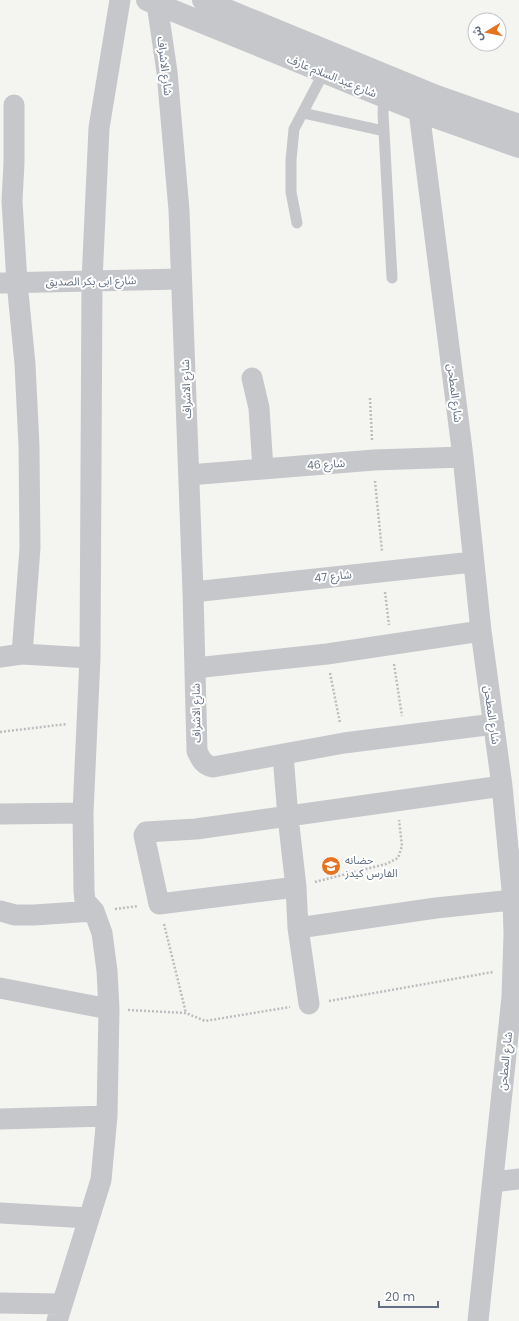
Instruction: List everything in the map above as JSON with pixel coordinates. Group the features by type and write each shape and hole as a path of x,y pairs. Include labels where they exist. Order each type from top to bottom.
{"street":[{"path":"0,1303 59,1312 101,1180 107,1116 109,1009 107,971 102,933 94,911 85,901 83,814 90,658 92,281 99,128 120,0"},
{"name":"شارع عبد السلام عارف","path":"203,0 428,107 519,147"},
{"name":"شارع عبد السلام عارف","path":"152,2 384,97 519,125"},
{"name":"شارع الاشراف","path":"152,2 167,72 179,210 193,592 197,751 200,760 206,765 213,767 283,755"},
{"path":"14,105 14,163 9,283 25,364 29,446 30,548 22,654"},
{"name":"شارع المطحن","path":"428,107 473,562 502,786 513,900 512,997 478,1321"},
{"name":"شارع ابى بكر الصديق","path":"9,283 181,279"},
{"path":"252,378 259,408 263,469"},
{"name":"شارع 46","path":"189,475 374,460 463,456"},
{"name":"شارع 47","path":"193,592 473,562"},
{"path":"195,668 326,654 481,631"},
{"path":"0,657 22,654 90,658"},
{"path":"309,1004 298,928 296,886 283,755 344,743 405,734 494,724"},
{"path":"296,886 159,904 144,838 145,833 196,829 288,817 396,800 502,786"},
{"path":"0,814 83,814"},
{"path":"298,928 436,908 513,900"},
{"path":"0,911 15,915 94,911"},
{"path":"0,988 109,1009"},
{"path":"0,1119 107,1116"},
{"path":"493,1182 519,1179"},
{"path":"0,1213 89,1218"}],"lane":[{"path":"297,223 291,192 290,160 294,129 324,72"},
{"path":"384,97 383,113 392,278"},
{"path":"303,113 384,131"}],"path":[{"path":"370,398 390,645 405,734"},
{"path":"326,654 344,743"},
{"path":"0,732 87,722"},
{"path":"296,886 386,864 398,858 402,846 396,800"},
{"path":"94,911 159,904 186,1013"},
{"path":"109,1009 186,1013 205,1021 513,968"}],"place":[{"name":"حضانه الفارس كيدز","path":"331,866"}]}
